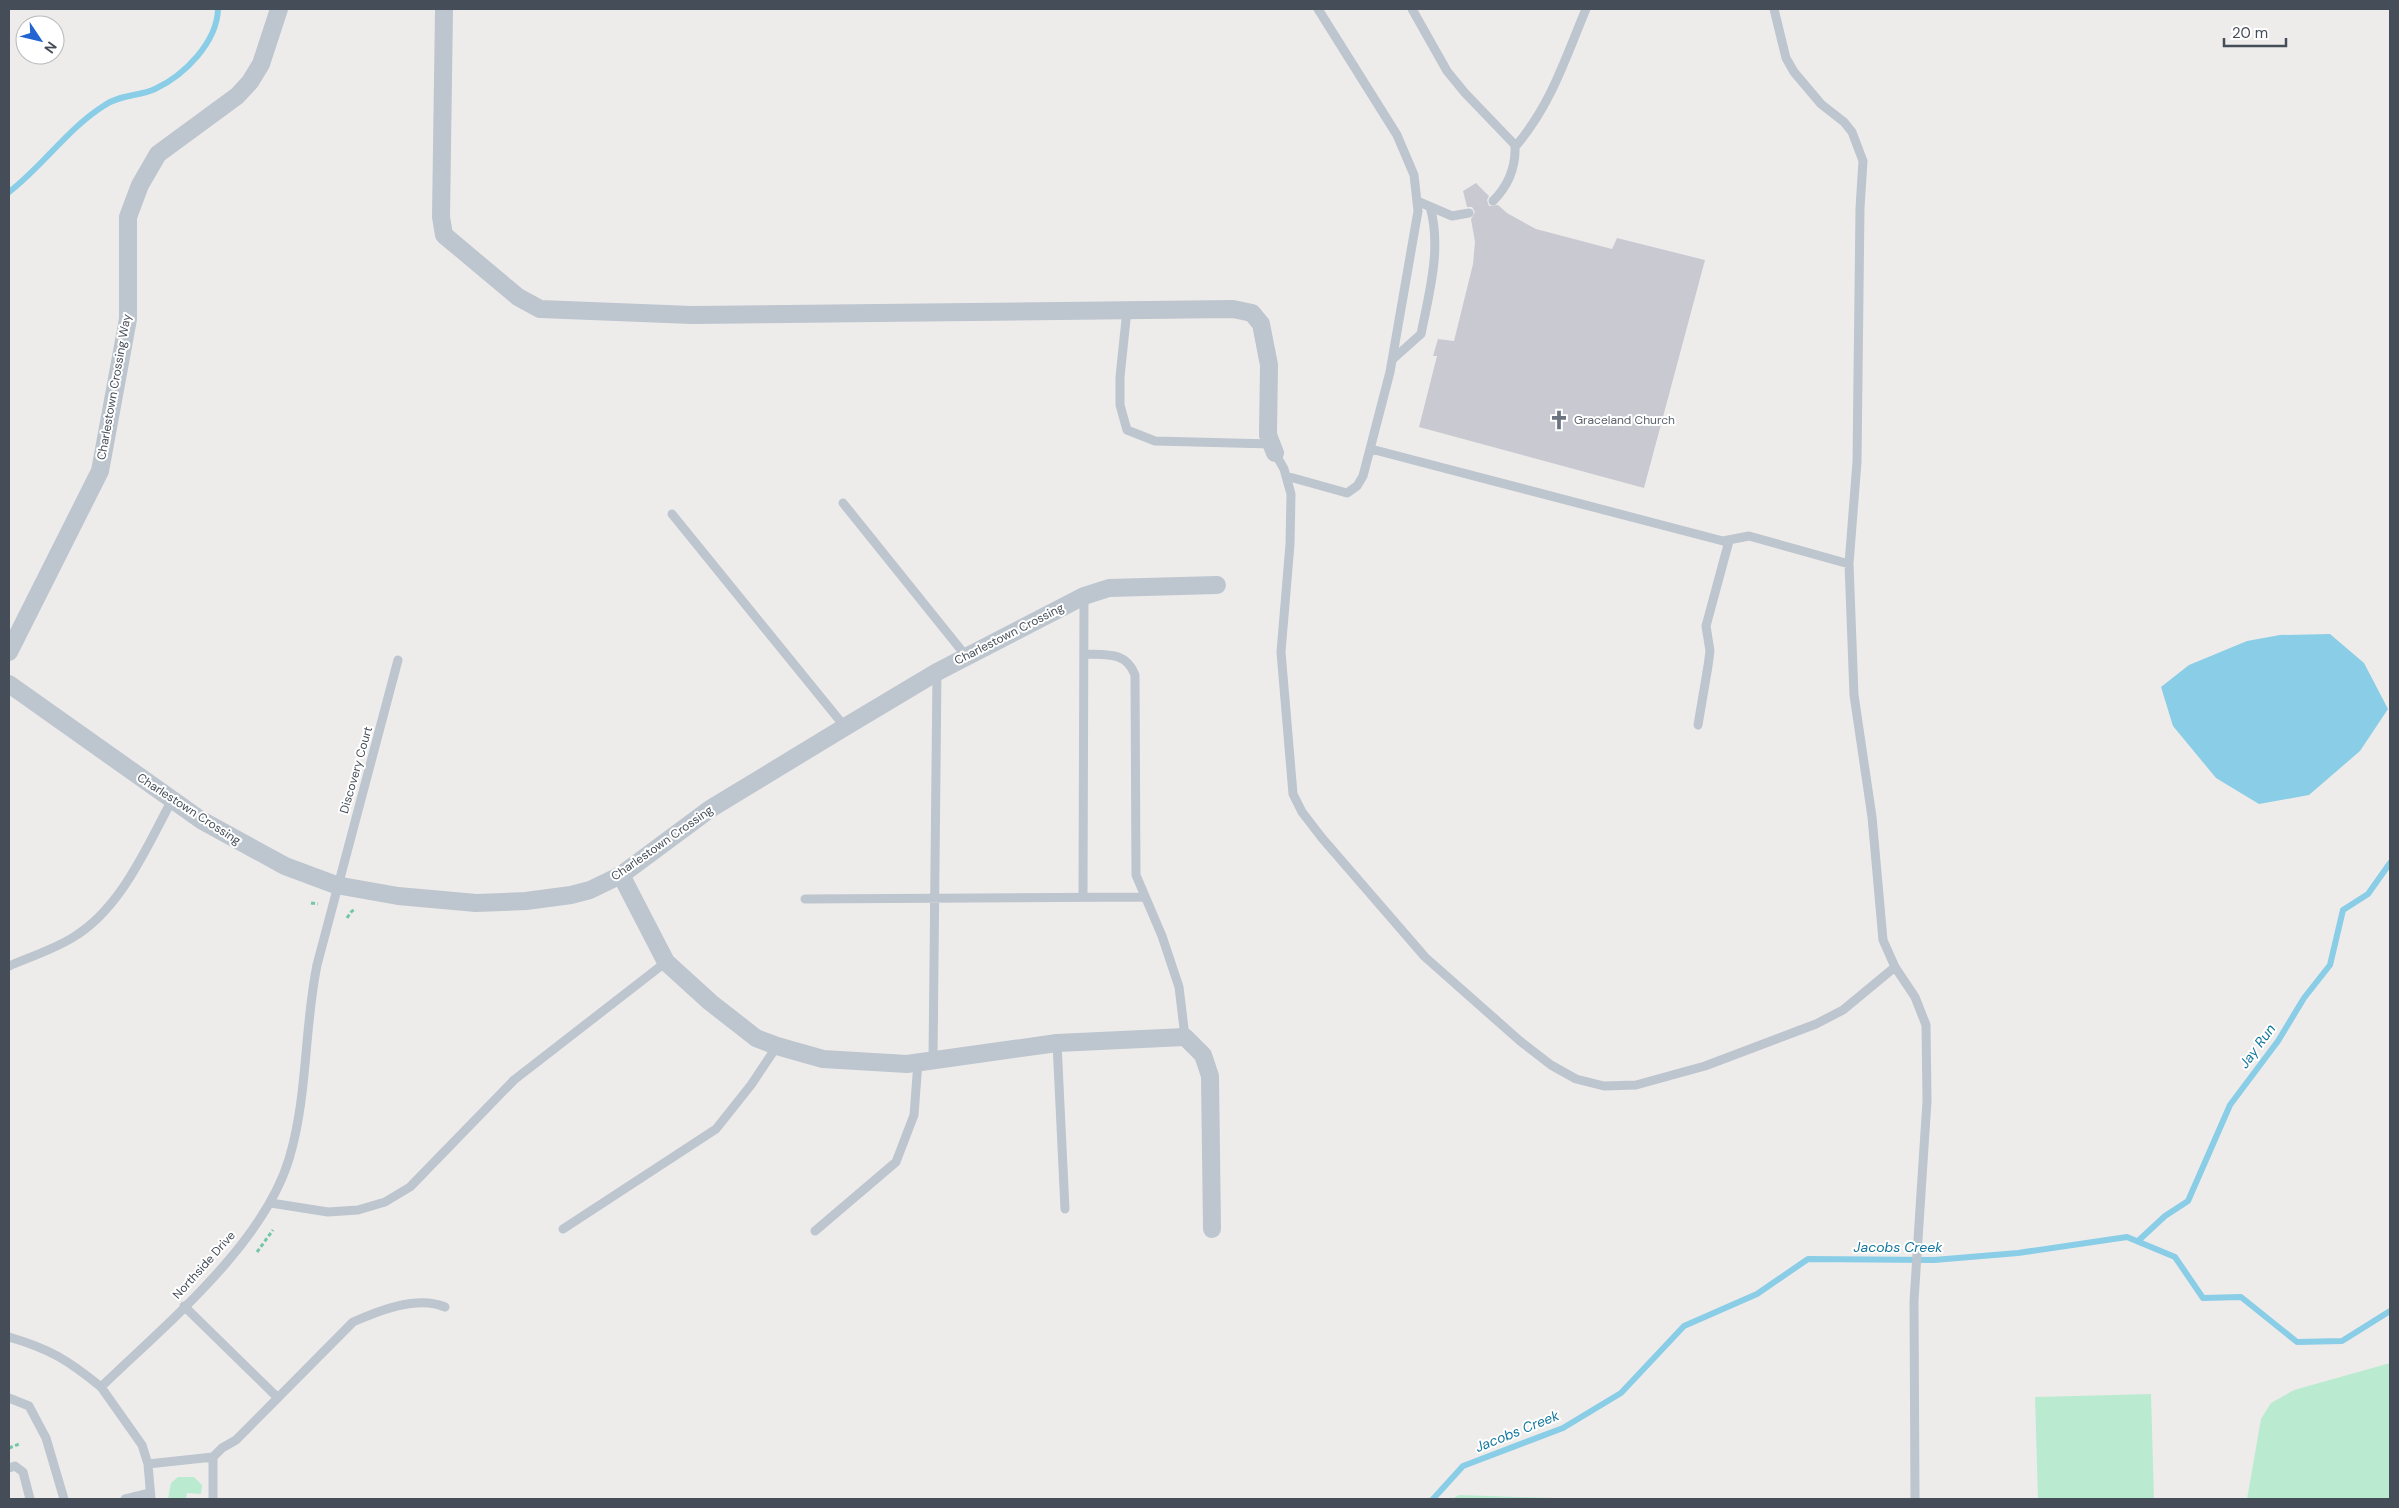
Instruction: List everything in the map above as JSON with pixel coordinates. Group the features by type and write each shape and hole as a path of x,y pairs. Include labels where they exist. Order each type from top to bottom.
{"street":[{"name":"Charlestown Crossing Way","path":"9,652 100,471 128,318 128,217 140,184 158,154 237,96 250,82 260,64 279,9"},
{"path":"444,9 441,218 444,235 518,298 540,309 692,315 1233,309 1252,313 1261,324 1269,365 1268,436 1273,448"},
{"name":"Charlestown Crossing","path":"9,684 172,800 256,852 336,885 426,900 476,903 526,902 571,896 590,890 621,875 710,809 845,726 936,672 1084,596 1109,588 1217,585"},
{"path":"621,875 666,962 710,1002 756,1038 777,1046 823,1059 908,1064 1057,1043 1185,1037 1203,1055 1210,1076 1212,1230"}],"lane":[{"path":"1412,9 1447,70 1465,93 1509,136 1515,147 1516,157 1510,177 1493,201"},
{"path":"1515,147 1530,130 1548,101 1586,9"},
{"path":"1774,9 1786,58 1794,72 1821,104 1844,122 1856,140 1863,161 1860,208 1857,462 1849,564 1854,695 1872,817 1878,910 1882,940 1895,967 1915,997 1926,1025 1928,1101 1916,1273 1915,1499"},
{"path":"1286,476 1347,493 1357,486 1364,476 1393,359 1418,211 1414,175 1397,135 1322,11"},
{"path":"1417,200 1452,216 1469,213"},
{"path":"1393,359 1422,334 1435,242 1434,221 1430,207"},
{"path":"1127,310 1120,377 1120,405 1127,430 1155,441 1273,448 1286,476 1291,494 1290,544 1281,652 1293,794 1302,812 1322,838 1425,957 1520,1041 1551,1065 1576,1079 1604,1086 1636,1085 1705,1066 1816,1024 1842,1010 1895,967"},
{"path":"1372,449 1702,536 1729,541 1748,536 1849,564"},
{"path":"843,503 966,656"},
{"path":"672,514 845,726"},
{"path":"1698,724 1710,651 1706,626 1729,541"},
{"path":"1082,896 1084,596"},
{"path":"1084,654 1124,658 1132,664 1135,675 1136,875 1162,936 1179,987 1185,1037"},
{"name":"Discovery Court","path":"336,885 398,660"},
{"path":"815,1230 896,1162 914,1115 926,1061 936,898 936,672"},
{"path":"9,966 73,937 100,916 134,870 172,800"},
{"name":"Northside Drive","path":"101,1387 236,1252 271,1203 289,1159 298,1124 309,1001 336,885"},
{"path":"805,898 1144,897"},
{"path":"271,1203 328,1212 358,1210 385,1202 410,1187 514,1080 666,962"},
{"path":"1057,1043 1065,1209"},
{"path":"563,1229 716,1129 751,1085 777,1046"},
{"path":"148,1464 213,1457 222,1448 236,1440 353,1322 376,1312 407,1305 436,1303 445,1307"},
{"path":"184,1306 278,1398"},
{"path":"9,1337 40,1346 58,1354 101,1387 142,1446 148,1464 150,1496 125,1499"},
{"path":"9,1398 29,1406 46,1438 64,1499"},
{"path":"213,1457 213,1499"},
{"path":"9,1468 16,1466 23,1472 30,1499"}],"path":[{"path":"345,921 352,911 360,909"},
{"path":"257,1252 272,1232 286,1205"},
{"path":"9,1448 19,1444"}],"green space":[{"path":"2390,1363 2390,1499 2247,1499 2261,1419 2271,1403 2294,1390"},
{"path":"2151,1394 2154,1499 2038,1499 2035,1397"},
{"path":"178,1477 194,1477 202,1485 201,1494 187,1493 186,1499 168,1499 171,1483"},
{"path":"1459,1495 1585,1499 1452,1499"}],"water":[{"path":"2330,634 2364,663 2388,709 2360,751 2309,795 2259,804 2216,778 2173,726 2161,687 2189,665 2247,641 2280,635"}],"building":[{"path":"1476,183 1489,196 1487,200 1489,206 1498,205 1507,213 1536,229 1612,249 1617,238 1705,260 1644,488 1419,427 1437,356 1433,356 1438,339 1454,341 1473,264 1475,242 1471,219 1475,212 1472,207 1467,207 1463,191"}],"waterway":[{"path":"9,192 92,114 117,99 155,89 188,66 206,45 212,33 218,9"},
{"name":"Jay Run","path":"2138,1241 2165,1216 2188,1201 2230,1105 2278,1041 2304,998 2330,965 2343,910 2368,894 2390,863"},
{"name":"Jacobs Creek","path":"1433,1499 1463,1466 1563,1428 1621,1393 1684,1326 1757,1294 1808,1259 1934,1260 2018,1253 2127,1237 2175,1257 2203,1298 2241,1297 2297,1342 2342,1341 2390,1311"}],"place":[{"name":"Graceland Church","path":"1559,420"}]}
